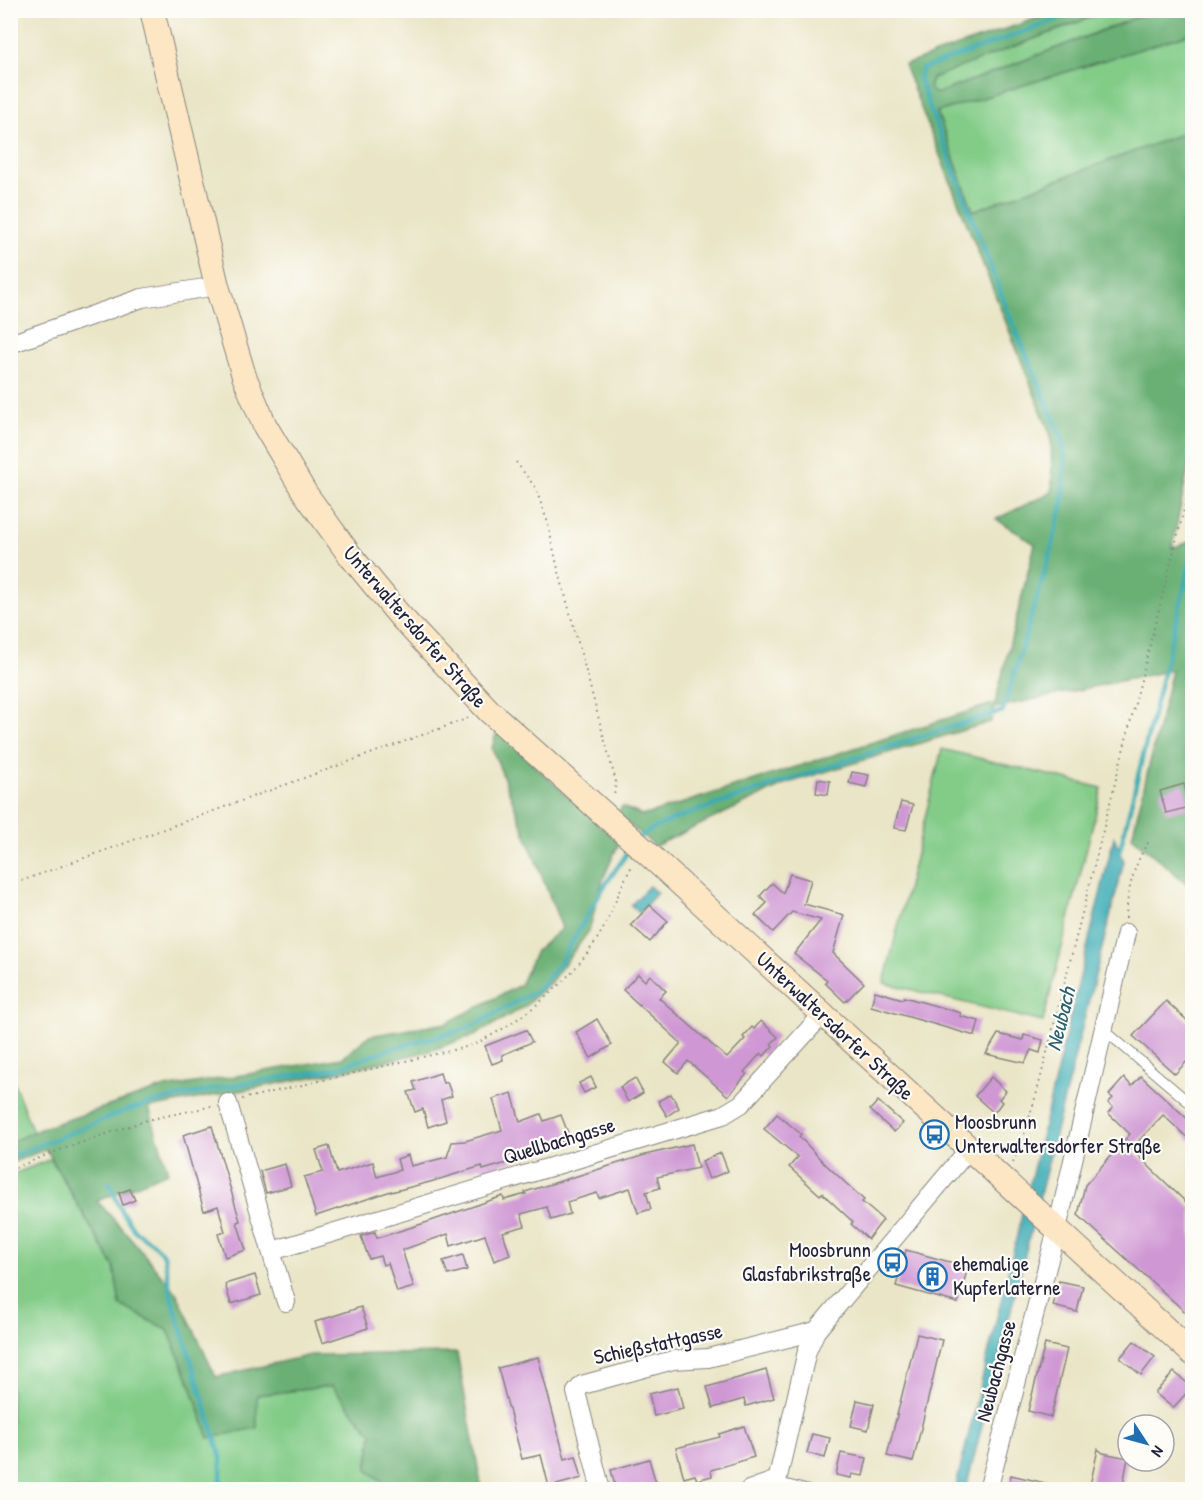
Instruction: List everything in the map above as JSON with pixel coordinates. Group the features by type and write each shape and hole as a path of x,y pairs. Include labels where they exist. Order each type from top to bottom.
{"main road":[{"name":"Unterwaltersdorfer Straße","path":"152,10 216,286 244,376 261,416 305,493 349,554 400,616 489,711 1192,1353"}],"street":[{"path":"10,344 142,298 216,286"},
{"name":"Neubachgasse","path":"988,1490 1049,1223 1103,1029 1126,933"},
{"name":"Quellbachgasse","path":"272,1251 723,1115 741,1104 823,1014"},
{"path":"228,1103 286,1302"},
{"path":"749,1490 777,1484 807,1351 816,1330 969,1149"},
{"name":"Schießstattgasse","path":"601,1490 576,1392 582,1385 673,1360 708,1358 816,1330"}],"lane":[{"path":"1103,1029 1192,1105"},
{"path":"777,1484 807,1490"}],"path":[{"path":"516,462 536,487 547,520 616,782 614,798 604,815"},
{"path":"1007,1185 1037,1092 1192,478"},
{"path":"10,885 489,711"},
{"path":"1126,933 1126,914 1134,872 1142,851 1149,841"},
{"path":"10,1170 54,1152 147,1120 470,1046 490,1037 534,1006 579,966 604,929 628,873 635,842"}],"green space":[{"path":"1057,11 1107,11 932,78 929,89 936,94 1153,11 1192,11 1192,33 937,112 973,211 1192,130 1192,450 1172,548 1192,541 1192,888 1132,837 1172,670 994,708 991,722 788,783 655,846 617,814 622,807 642,815 649,814 995,703 1035,544 996,519 1052,492 1051,436 904,65"},
{"path":"1107,11 1153,11 936,94 929,89 932,78"},
{"path":"1192,33 1192,130 973,211 937,112"},
{"path":"497,731 619,843 603,879 589,931 550,983 524,1007 477,1034 430,1051 338,1072 149,1108 168,1172 97,1201 177,1294 216,1377 311,1355 457,1353 482,1489 393,1489 367,1470 372,1434 332,1386 257,1395 257,1428 209,1438 168,1330 120,1305 114,1267 46,1149 11,1163 11,1142 40,1129 159,1089 342,1058 369,1036 447,1023 520,985 536,951 562,928 492,748"},
{"path":"942,749 1102,788 1043,1022 884,983"},
{"path":"10,1073 33,1132 11,1142 10,1142"},
{"path":"51,1159 114,1267 120,1305 168,1330 209,1438 257,1395 332,1386 372,1434 367,1470 393,1489 11,1490 11,1175"}],"water":[{"path":"1114,837 1124,861 966,1489 955,1490"},
{"path":"649,886 657,893 639,913 631,905"}],"building":[{"path":"852,772 869,775 866,787 849,783"},
{"path":"818,779 830,781 828,795 816,793"},
{"path":"1184,784 1190,807 1166,813 1160,791"},
{"path":"901,802 913,805 906,830 894,828"},
{"path":"790,874 811,880 804,904 844,915 833,953 864,983 845,1002 825,983 827,980 794,954 821,920 792,912 773,932 755,915 767,903 760,896 772,883 783,893"},
{"path":"650,905 668,921 650,942 631,925"},
{"path":"638,974 645,981 650,975 666,991 659,998 727,1058 745,1039 743,1037 752,1027 754,1029 761,1021 778,1037 764,1056 761,1053 744,1072 747,1074 728,1096 688,1061 678,1073 665,1062 681,1043 623,990"},
{"path":"875,991 961,1013 960,1016 979,1021 975,1036 871,1006"},
{"path":"1166,1001 1192,1025 1192,1056 1175,1074 1133,1036"},
{"path":"597,1019 612,1045 591,1058 576,1032"},
{"path":"526,1030 532,1042 502,1055 503,1060 492,1064 485,1046"},
{"path":"998,1034 1023,1040 1024,1035 1043,1040 1040,1053 1031,1050 1025,1063 986,1054"},
{"path":"440,1073 443,1083 447,1082 452,1096 441,1100 446,1121 428,1127 423,1109 415,1112 408,1092 416,1090 413,1082"},
{"path":"1141,1076 1192,1123 1192,1142 1163,1115 1131,1149 1192,1208 1192,1318 1078,1215 1085,1185 1130,1134 1108,1113 1113,1107 1108,1103 1113,1098 1109,1095 1124,1078 1132,1086"},
{"path":"591,1077 596,1087 584,1093 579,1083"},
{"path":"991,1077 1006,1091 999,1099 1002,1102 994,1113 975,1096"},
{"path":"635,1078 643,1093 628,1102 620,1087"},
{"path":"512,1093 520,1122 541,1114 544,1121 561,1115 570,1138 530,1154 530,1156 483,1170 482,1166 391,1191 316,1216 304,1177 323,1172 316,1150 329,1146 337,1173 373,1162 377,1177 400,1170 397,1159 408,1155 411,1166 447,1157 452,1142 465,1141 502,1130 493,1099"},
{"path":"671,1094 679,1108 667,1116 658,1101"},
{"path":"878,1101 903,1123 894,1132 870,1110"},
{"path":"777,1114 801,1134 799,1136 822,1161 883,1220 868,1239 822,1193 820,1195 789,1167 798,1157 764,1129"},
{"path":"212,1126 240,1221 237,1222 246,1250 225,1257 218,1234 225,1232 218,1206 204,1211 183,1135"},
{"path":"692,1144 698,1168 657,1177 660,1188 646,1192 651,1209 638,1213 630,1188 599,1198 597,1193 567,1202 570,1214 551,1220 547,1207 521,1214 525,1226 503,1232 510,1255 494,1261 485,1235 451,1246 448,1234 402,1250 414,1287 397,1292 388,1263 383,1265 380,1256 369,1259 361,1236 375,1232 377,1238 503,1196 504,1200 526,1194 525,1192 645,1155"},
{"path":"721,1153 728,1171 709,1179 702,1161"},
{"path":"285,1164 291,1186 266,1193 260,1171"},
{"path":"130,1189 135,1200 123,1205 119,1193"},
{"name":"ehemalige Kupferlaterne","path":"906,1250 968,1267 958,1303 896,1286"},
{"path":"463,1255 467,1270 448,1275 443,1261"},
{"path":"255,1275 261,1295 231,1304 225,1284"},
{"path":"1059,1281 1083,1286 1077,1312 1053,1306"},
{"path":"361,1307 368,1328 322,1343 315,1322"},
{"path":"917,1334 942,1340 913,1462 887,1456"},
{"path":"1134,1341 1155,1357 1141,1375 1120,1358"},
{"path":"1045,1344 1067,1349 1051,1417 1028,1411"},
{"path":"538,1357 565,1459 576,1456 582,1478 549,1487 541,1455 522,1459 498,1368"},
{"path":"766,1370 774,1398 746,1406 744,1399 713,1408 707,1387"},
{"path":"1174,1372 1192,1387 1173,1408 1155,1393"},
{"path":"678,1387 683,1409 654,1416 649,1394"},
{"path":"857,1400 874,1404 868,1430 851,1426"},
{"path":"744,1426 754,1457 711,1470 712,1476 697,1480 695,1475 684,1478 676,1448 720,1437 719,1434"},
{"path":"812,1434 830,1438 825,1458 807,1453"},
{"path":"1098,1449 1103,1453 1116,1456 1116,1473 1125,1473 1122,1490 1089,1490"},
{"path":"841,1453 867,1458 863,1476 852,1474 851,1478 836,1475"},
{"path":"649,1459 658,1490 616,1490 611,1470"},
{"path":"1011,1475 1054,1485 1053,1490 1008,1490"}],"waterway":[{"path":"639,838 654,828 694,812 1003,711 1051,551 1063,502 1065,460 1061,436 1008,312 919,79 922,69 1083,10"},
{"name":"Neubach","path":"1119,853 1192,556"},
{"path":"10,1157 128,1110 160,1101 230,1086 334,1069 391,1049 469,1028 538,990 561,961 605,885 630,849"},
{"path":"109,1183 121,1210 135,1231 164,1255 171,1295 221,1457 221,1490"}],"place":[{"name":"Moosbrunn Unterwaltersdorfer Straße","path":"934,1134"},
{"name":"Moosbrunn Glasfabrikstraße","path":"892,1262"},
{"name":"ehemalige Kupferlaterne","path":"932,1276"}]}
